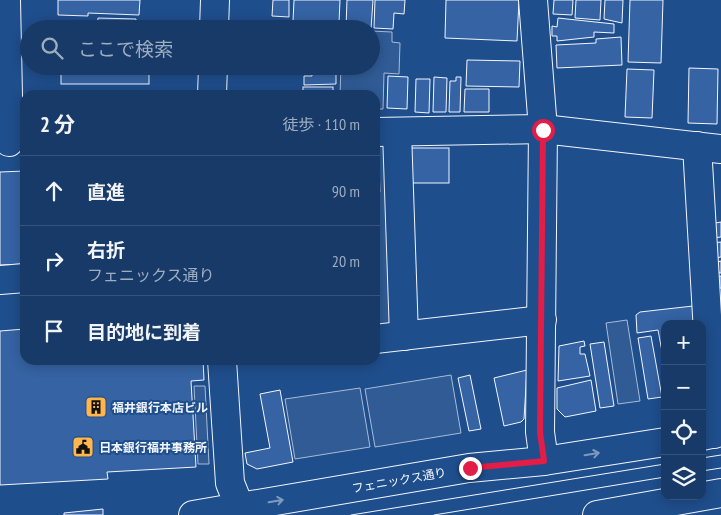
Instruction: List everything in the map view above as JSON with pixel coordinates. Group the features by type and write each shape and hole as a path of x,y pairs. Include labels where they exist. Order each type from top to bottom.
{"street":[{"path":"6,0 11,141"},
{"path":"214,20 215,0"},
{"path":"533,0 543,130 540,432 544,461"},
{"path":"212,90 213,75"},
{"path":"404,336 386,132 543,130 709,147 712,434"},
{"path":"0,280 20,278"},
{"path":"380,338 542,320"},
{"path":"222,365 230,484 241,511"},
{"name":"フェニックス通り","path":"193,515 241,511 470,468 544,461 661,443"},
{"path":"597,515 721,493"}],"shaded area":[{"path":"380,31 392,32 392,42 400,43 399,74 384,73 383,109 380,109 380,90 340,90 341,75 380,75"},
{"path":"389,145 395,330 380,331 380,192 380,146"},
{"path":"627,320 640,401 618,404 606,323"},
{"path":"451,375 461,433 375,447 365,389"},
{"path":"194,386 205,386 209,464 198,464"},
{"path":"360,388 370,447 295,459 285,399"}],"building":[{"path":"58,0 140,0 139,15 88,13 88,16 58,15"},
{"path":"273,0 289,0 289,17 272,16"},
{"path":"294,0 340,0 339,20 293,20"},
{"path":"347,0 373,0 372,20 346,20"},
{"path":"375,0 405,0 404,14 394,13 393,29 380,28 380,20 374,20"},
{"path":"446,0 519,0 517,41 445,38"},
{"path":"554,0 573,0 572,15 553,14"},
{"path":"576,0 601,0 600,20 575,18"},
{"path":"605,0 623,0 622,23 604,19"},
{"path":"630,0 663,0 661,63 628,62"},
{"path":"98,18 136,19 136,20 98,20"},
{"path":"558,18 614,24 614,33 594,32 594,37 557,41 557,36 552,36 552,26 557,27"},
{"path":"621,37 622,65 557,68 556,45 596,43 596,39"},
{"path":"467,60 520,61 519,87 466,86"},
{"path":"689,68 718,69 717,124 688,123"},
{"path":"627,69 654,70 652,118 625,117"},
{"path":"61,75 149,75 149,84 61,84"},
{"path":"336,75 336,84 304,85 304,76"},
{"path":"388,76 408,77 407,109 387,108"},
{"path":"434,77 447,78 446,112 433,112"},
{"path":"456,77 461,77 460,112 449,112 450,81 456,81"},
{"path":"416,79 430,79 429,113 415,112"},
{"path":"303,87 333,87 333,90 303,90"},
{"path":"465,89 489,89 489,112 464,112"},
{"path":"405,148 449,148 449,183 405,183"},
{"path":"20,171 20,264 0,265 0,172"},
{"path":"721,222 721,237 712,238 710,224"},
{"path":"721,242 721,257 715,258 712,243"},
{"path":"721,261 721,273 719,273 717,262"},
{"path":"721,276 721,288 717,289 715,277"},
{"path":"693,306 695,320 661,320 661,346 658,330 637,333 636,315 640,312"},
{"name":"福井銀行本店ビル","path":"20,329 20,365 203,365 204,380 191,381 196,467 107,472 108,479 0,485 0,331"},
{"path":"651,336 661,397 648,399 638,338"},
{"path":"584,341 585,346 580,347 580,354 585,354 590,376 558,381 559,346"},
{"path":"604,342 614,406 600,408 590,344"},
{"path":"527,370 524,419 521,422 504,426 494,378"},
{"path":"470,375 481,429 469,431 458,378"},
{"path":"591,380 596,411 565,417 557,409 557,388"},
{"path":"280,390 293,462 257,469 247,464 245,453 270,448 260,394"},
{"path":"103,509 103,515 64,515 64,513"}],"tram line":[{"path":"706,457 721,455"},
{"path":"351,515 661,465"},
{"path":"706,470 721,468"},
{"path":"434,515 661,478"}],"place":[{"name":"福井銀行本店ビル","path":"96,407"},
{"name":"日本銀行福井事務所","path":"83,447"}],"route":[{"path":"470,468 544,461 540,432 543,130"}]}
